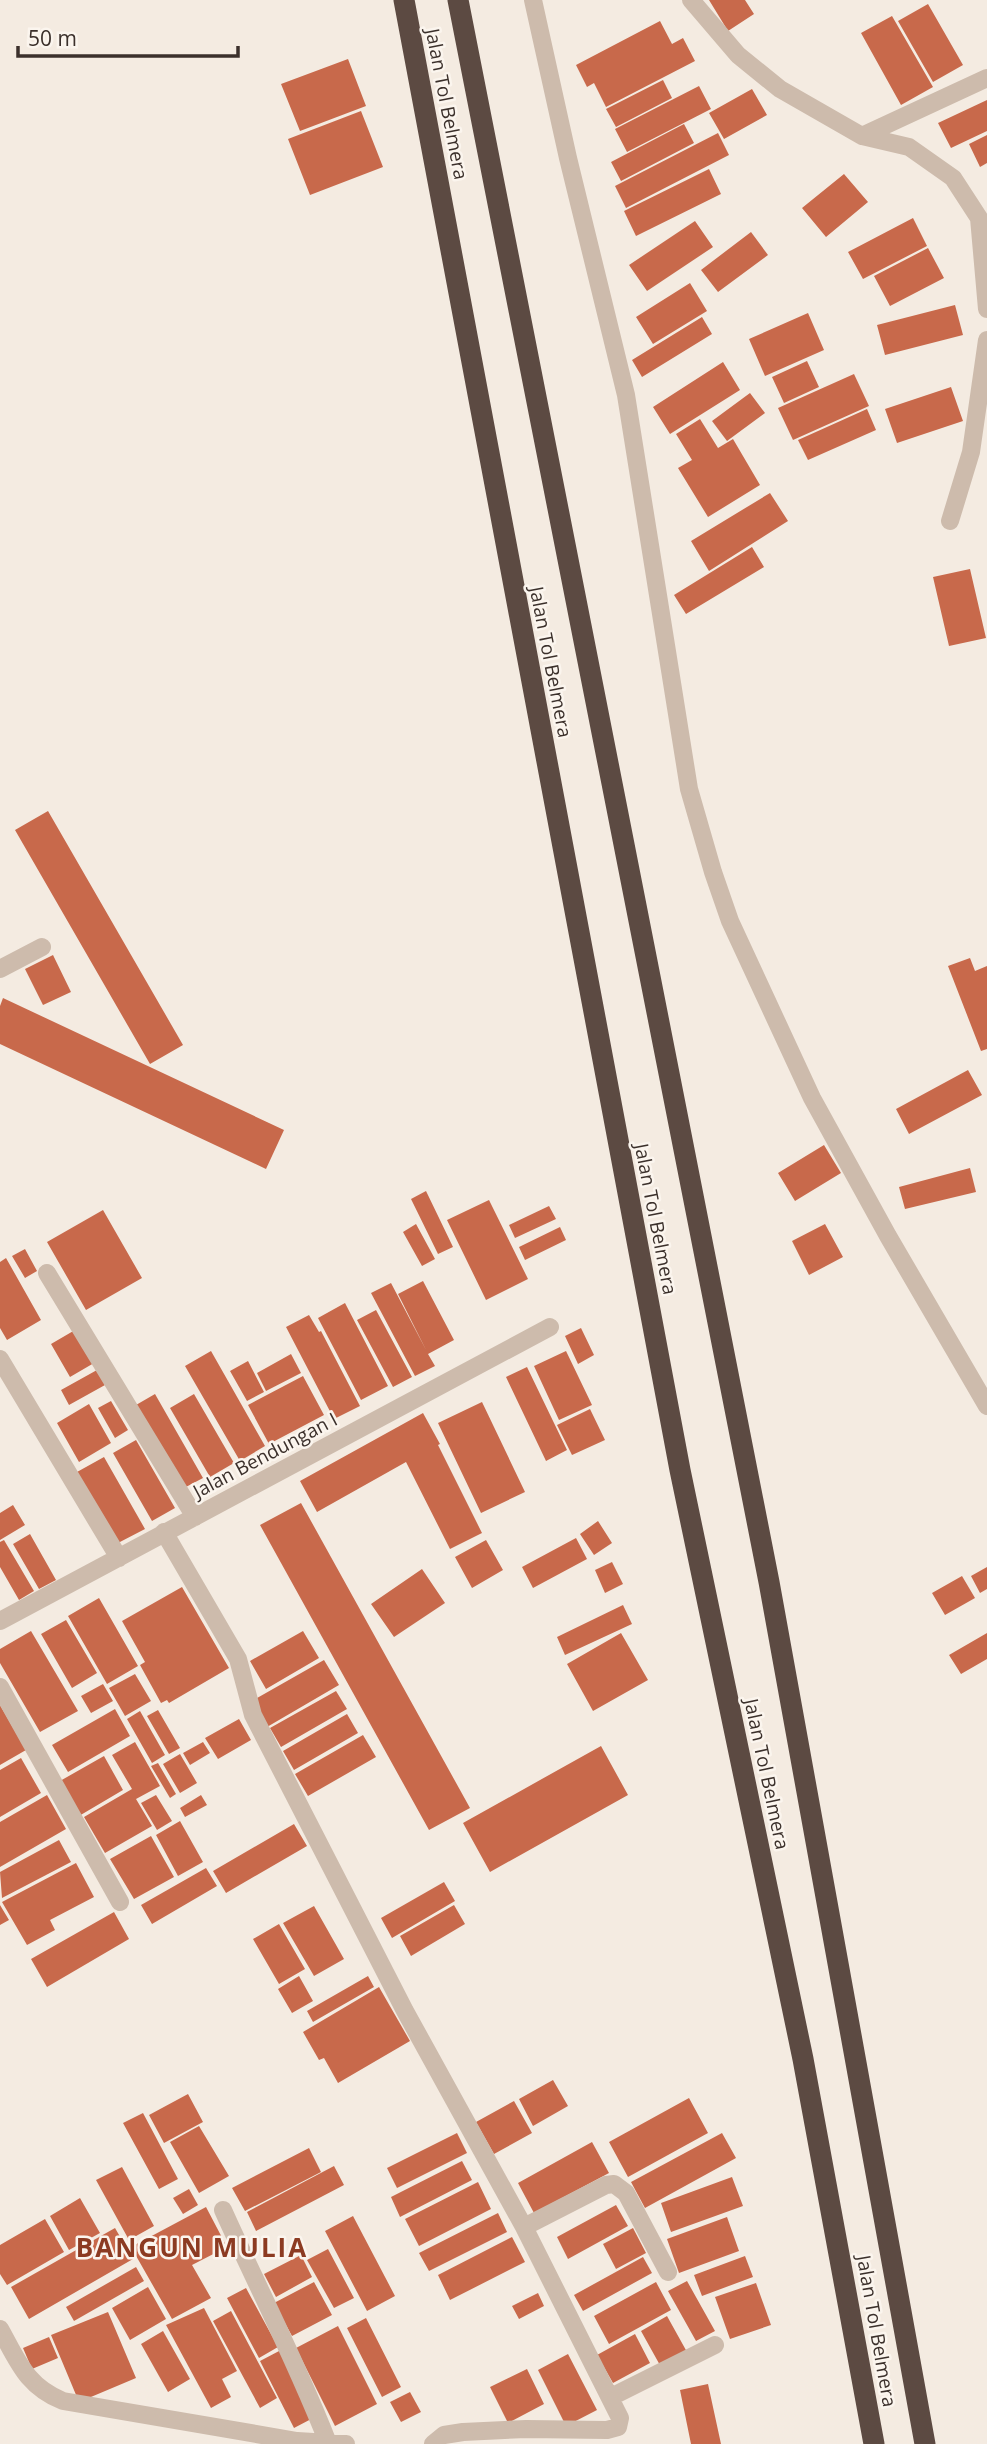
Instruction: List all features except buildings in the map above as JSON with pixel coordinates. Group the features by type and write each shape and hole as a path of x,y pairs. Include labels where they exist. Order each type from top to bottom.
{"highway":[{"name":"Jalan Tol Belmera","path":"404,0 680,1470 803,2059 874,2444"},
{"name":"Jalan Tol Belmera","path":"458,0 769,1582 925,2444"}],"street":[{"path":"691,0 738,55 780,89 862,136 909,147 953,178 979,218 987,309"},
{"path":"535,1 568,158 626,395 689,789 713,872 730,921 813,1098 888,1236 987,1406"},
{"path":"862,136 987,78"},
{"path":"950,521 971,452 987,340"},
{"path":"0,969 42,947"},
{"path":"47,1273 195,1517"},
{"name":"Jalan Bendungan I","path":"0,1621 550,1326"},
{"path":"0,1359 119,1558"},
{"path":"164,1532 238,1659 253,1715 405,2011 524,2227 621,2418 614,2429 463,2432 444,2435 433,2444"},
{"path":"0,1687 120,1902"},
{"path":"524,2227 606,2185 614,2184 626,2193 668,2272"},
{"path":"0,2329 20,2366 35,2385 44,2393 63,2401 298,2442 337,2443 260,2294 223,2210"},
{"path":"611,2397 715,2344"}],"district":[{"name":"BANGUN MULIA","path":"192,2248"}]}
